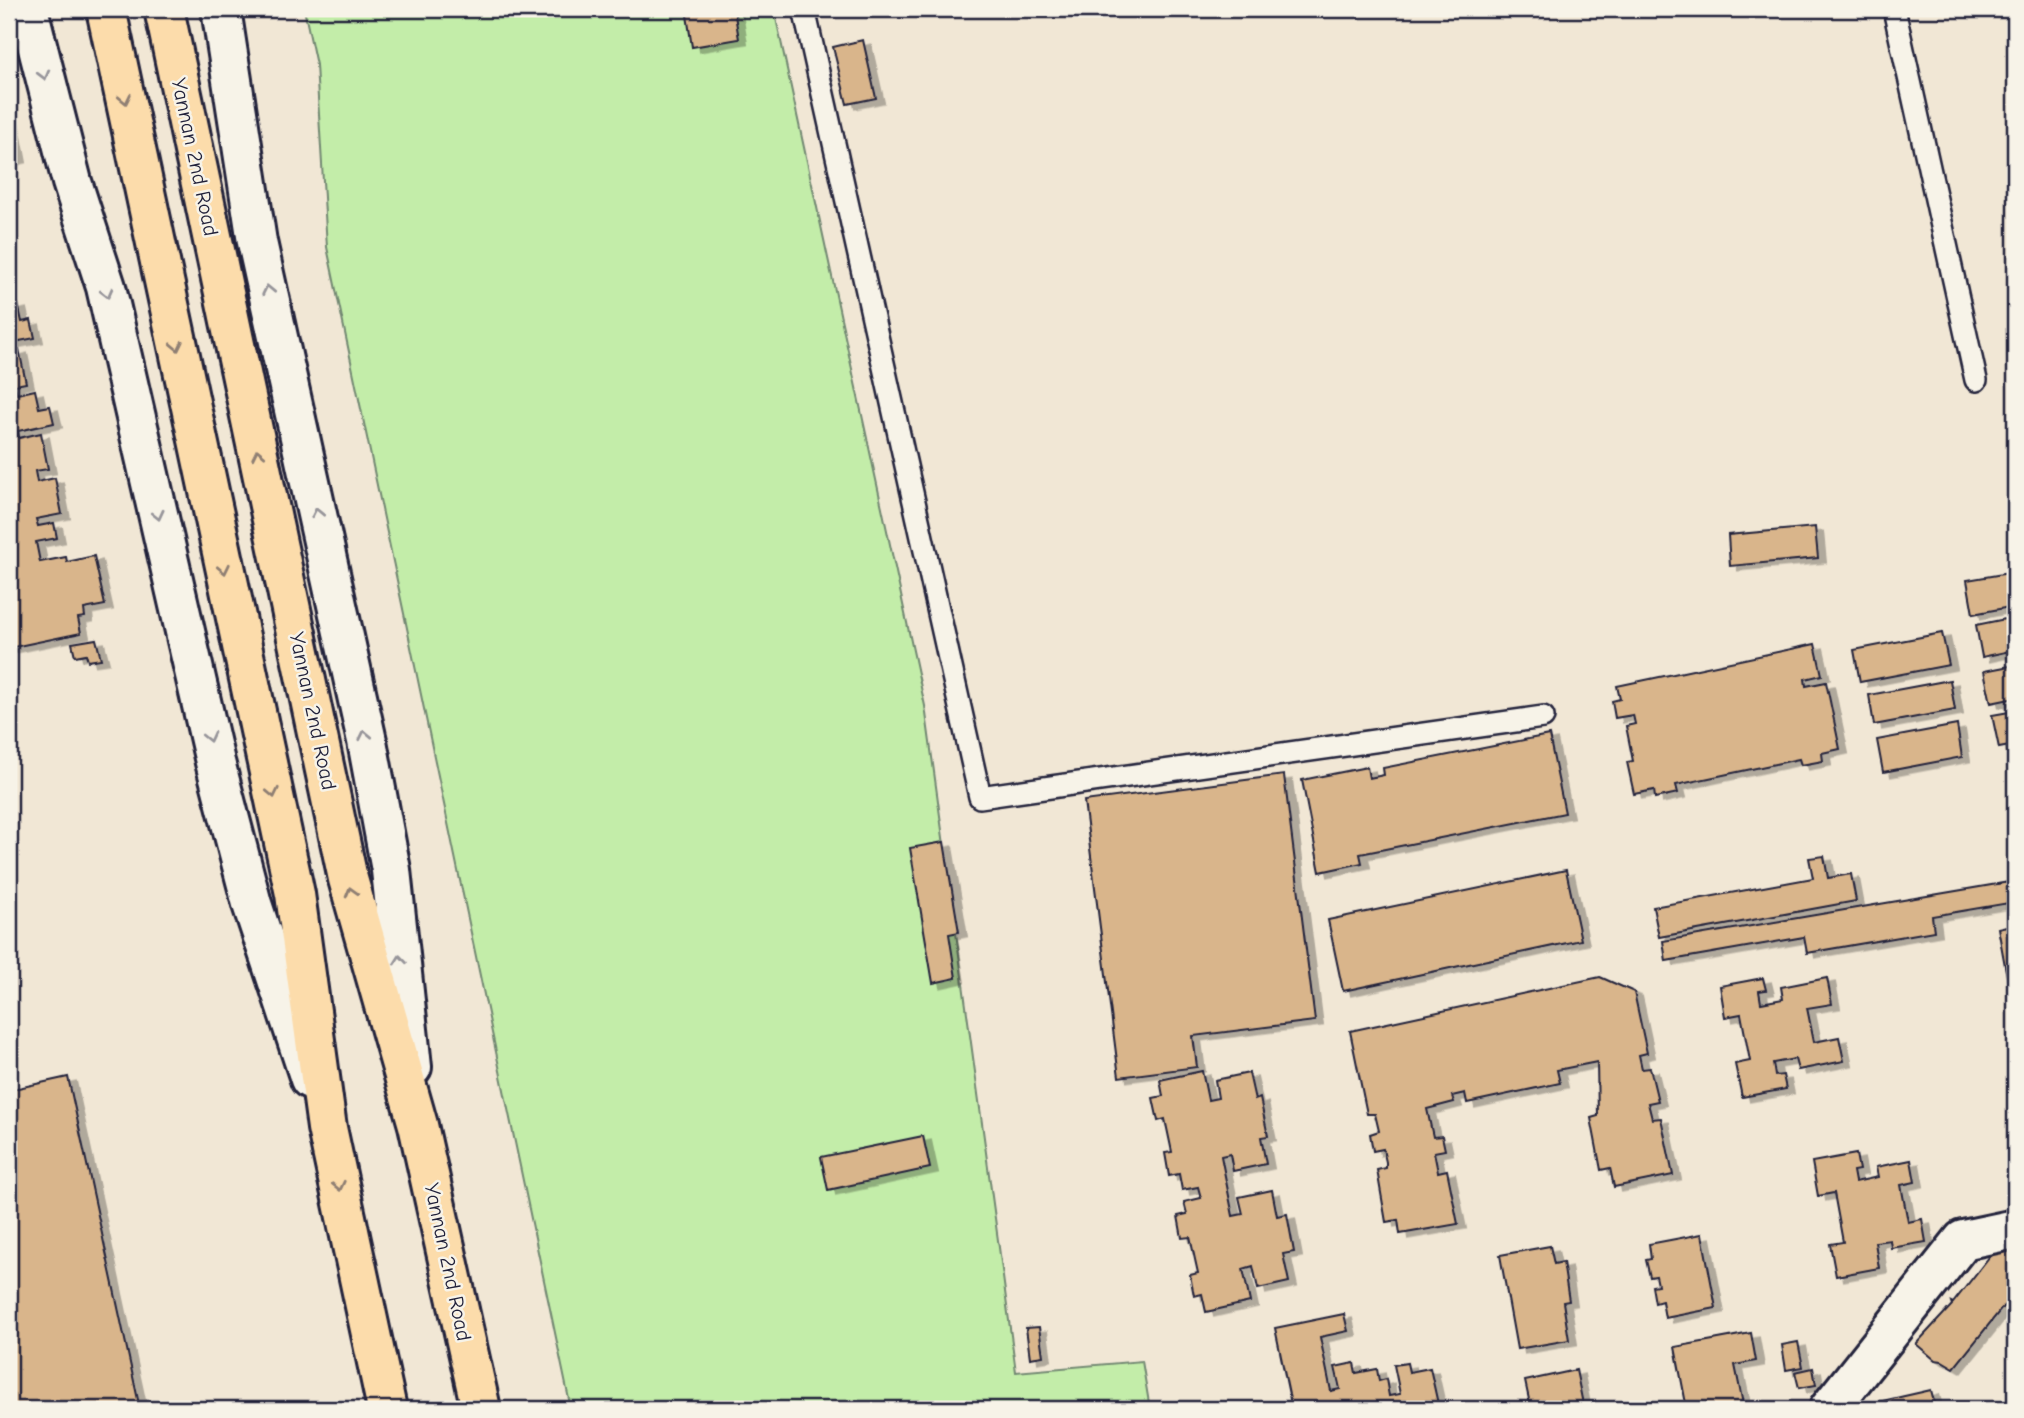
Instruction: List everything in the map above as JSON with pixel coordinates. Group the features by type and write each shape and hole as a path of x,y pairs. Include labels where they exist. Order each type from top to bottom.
{"main road":[{"path":"28,9 72,183 106,288 215,762 252,904 327,1128"},
{"path":"106,9 295,894 327,1128 387,1409"},
{"name":"Yannan 2nd Road","path":"164,9 348,879 418,1125 481,1409"},
{"path":"221,9 257,243 367,741 391,870 418,1125"},
{"path":"1829,1409 1963,1240 2015,1229"}],"lane":[{"path":"804,9 980,797 1543,718"},
{"path":"1894,9 1976,380"}],"green space":[{"path":"304,9 774,9 925,706 1016,1372 1142,1361 1150,1409 571,1409 327,247 316,65"}],"building":[{"path":"686,9 734,9 739,39 692,47"},
{"path":"863,40 876,98 847,104 833,47"},
{"path":"9,117 18,158 9,160"},
{"path":"18,304 22,322 31,320 35,338 9,343 9,306"},
{"path":"19,349 26,383 15,385 17,394 35,390 39,408 50,406 54,423 18,431 19,438 41,433 48,469 35,471 37,482 55,478 62,514 36,519 38,526 54,523 57,538 36,542 40,562 66,557 67,562 94,556 105,605 84,609 85,617 78,618 81,633 9,648 9,352"},
{"path":"1815,527 1818,558 1730,566 1728,535"},
{"path":"2015,572 2015,606 1973,614 1967,580"},
{"path":"2015,617 2015,650 1982,657 1976,625"},
{"path":"1942,633 1949,665 1860,682 1854,650"},
{"path":"96,639 101,659 88,661 86,654 75,656 72,643"},
{"path":"1815,644 1822,675 1805,679 1806,686 1826,682 1840,749 1822,753 1823,761 1801,765 1799,759 1676,785 1678,793 1655,798 1654,790 1634,794 1627,762 1633,761 1626,726 1635,724 1633,715 1615,718 1612,701 1620,699 1617,686"},
{"path":"2015,665 2015,698 1991,703 1984,671"},
{"path":"1950,680 1955,710 1874,725 1869,695"},
{"path":"2015,711 2015,745 1999,748 1992,715"},
{"path":"1957,725 1962,757 1883,772 1877,740"},
{"path":"1549,735 1565,813 1360,854 1362,863 1320,872 1302,780 1367,767 1369,778 1384,775 1383,768"},
{"path":"1284,775 1315,1021 1193,1036 1197,1067 1119,1077 1084,801"},
{"path":"944,842 959,932 949,934 956,978 933,983 910,848"},
{"path":"1824,856 1828,878 1851,874 1856,901 1659,937 1653,907 1813,878 1809,858"},
{"path":"1566,870 1581,940 1343,991 1328,920"},
{"path":"2015,881 2015,902 1932,916 1934,931 1807,953 1804,937 1666,961 1663,941"},
{"path":"2015,924 2015,981 2008,982 1998,928"},
{"path":"1600,977 1634,992 1647,1053 1639,1055 1642,1069 1650,1068 1658,1101 1648,1103 1652,1119 1661,1118 1673,1175 1614,1187 1610,1168 1601,1170 1591,1118 1598,1116 1597,1062 1557,1070 1560,1083 1467,1103 1465,1093 1452,1096 1454,1102 1427,1109 1433,1137 1442,1136 1445,1150 1434,1152 1438,1172 1447,1170 1458,1224 1400,1234 1398,1220 1386,1222 1377,1170 1386,1168 1386,1162 1383,1149 1373,1151 1370,1134 1379,1131 1375,1114 1367,1114 1350,1031"},
{"path":"1763,978 1766,990 1759,991 1761,1003 1783,999 1781,987 1827,978 1832,1004 1807,1008 1814,1042 1839,1037 1844,1061 1798,1070 1795,1059 1773,1063 1775,1076 1783,1075 1786,1089 1742,1097 1735,1064 1750,1061 1741,1014 1725,1017 1720,986"},
{"path":"1202,1071 1208,1100 1218,1098 1215,1080 1249,1073 1255,1100 1260,1098 1268,1136 1261,1137 1266,1164 1233,1171 1230,1154 1221,1156 1233,1216 1243,1214 1239,1197 1272,1190 1277,1216 1287,1214 1294,1252 1283,1254 1289,1282 1258,1289 1253,1266 1243,1269 1250,1302 1206,1312 1202,1294 1194,1296 1190,1275 1198,1273 1190,1237 1182,1238 1178,1216 1187,1214 1184,1202 1201,1198 1198,1187 1182,1190 1179,1174 1169,1176 1165,1153 1172,1152 1165,1119 1158,1121 1153,1098 1163,1096 1160,1080"},
{"path":"68,1077 140,1409 9,1409 9,1090"},
{"path":"923,1136 930,1168 828,1190 821,1157"},
{"path":"1856,1154 1859,1170 1853,1171 1855,1182 1878,1177 1876,1167 1911,1160 1915,1182 1901,1185 1908,1222 1922,1219 1926,1242 1891,1248 1890,1240 1875,1242 1879,1268 1836,1276 1830,1244 1843,1242 1834,1193 1818,1196 1812,1162"},
{"path":"1702,1234 1716,1308 1665,1318 1662,1301 1655,1303 1652,1286 1658,1285 1656,1276 1650,1277 1646,1260 1651,1259 1649,1244"},
{"path":"2015,1241 2015,1292 1954,1368 1935,1360 1916,1344 1952,1305 1951,1302 1953,1303 1997,1247"},
{"path":"1550,1246 1554,1264 1563,1262 1569,1301 1563,1302 1569,1340 1517,1349 1500,1255"},
{"path":"1344,1314 1348,1331 1320,1337 1331,1391 1340,1389 1335,1367 1354,1363 1356,1373 1377,1369 1379,1381 1386,1379 1389,1396 1400,1394 1394,1365 1407,1363 1409,1372 1430,1368 1438,1404 1416,1409 1292,1409 1275,1328"},
{"path":"1039,1327 1043,1356 1030,1358 1026,1328"},
{"path":"1751,1333 1756,1361 1735,1365 1744,1409 1687,1409 1675,1347"},
{"path":"1798,1342 1803,1367 1786,1370 1782,1345"},
{"path":"1813,1368 1816,1385 1799,1388 1795,1372"},
{"path":"1576,1370 1584,1409 1531,1409 1525,1381"},
{"path":"1931,1390 1936,1409 1880,1409 1878,1402"}]}
